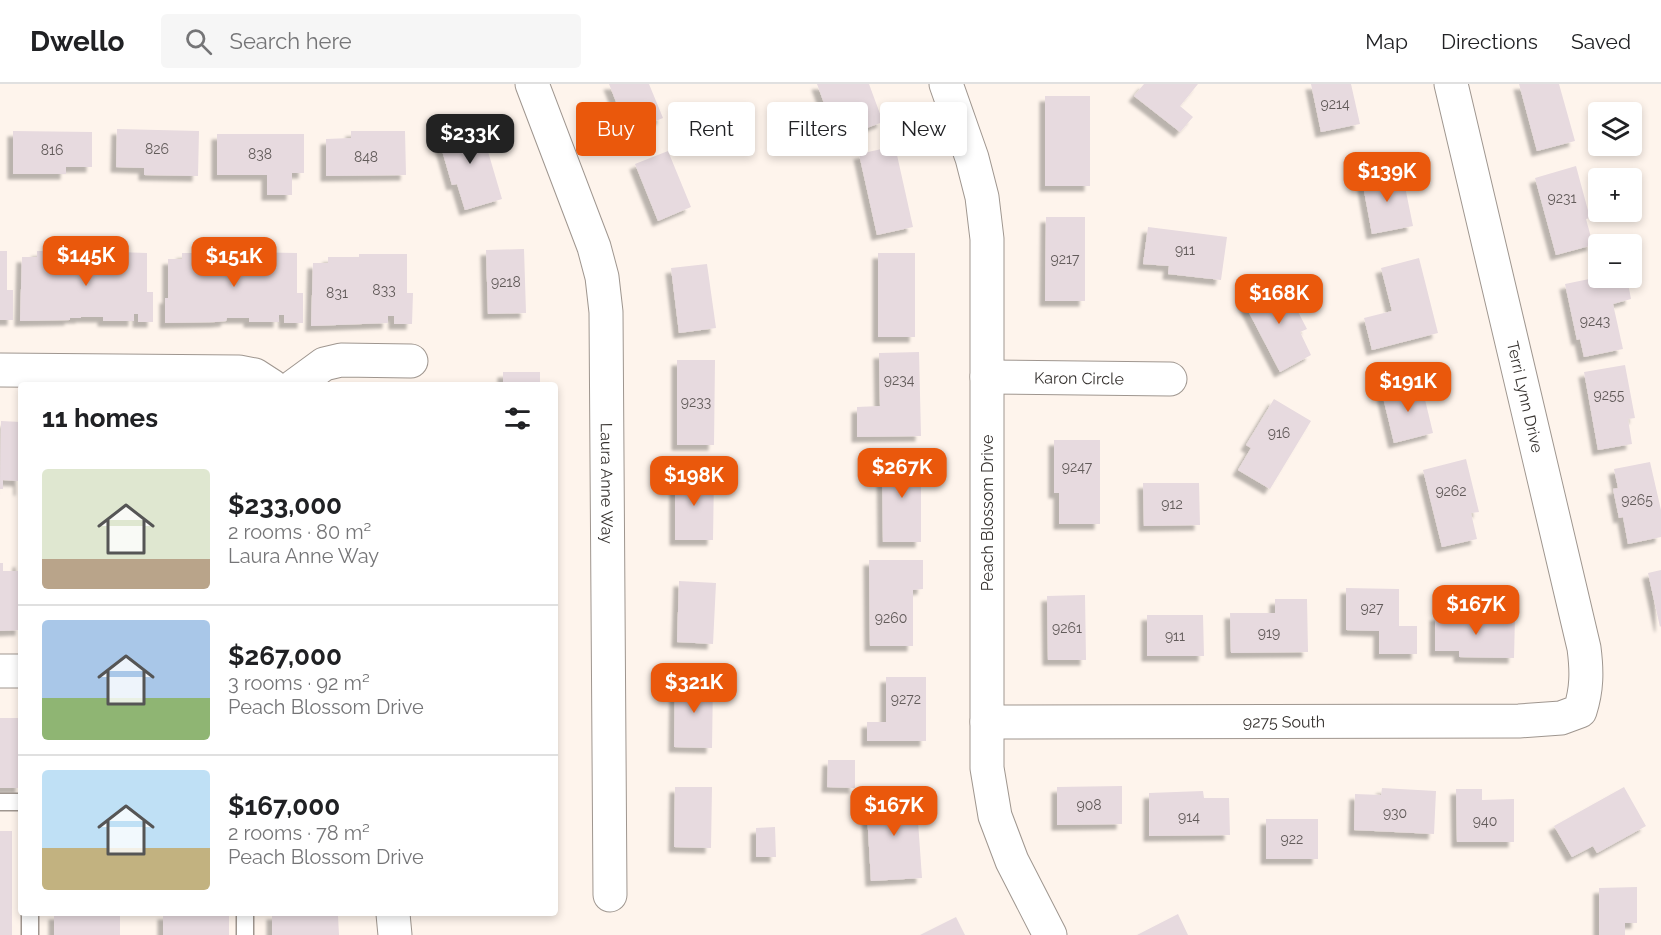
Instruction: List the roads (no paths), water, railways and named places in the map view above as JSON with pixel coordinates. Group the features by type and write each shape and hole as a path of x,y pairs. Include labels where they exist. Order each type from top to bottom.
{"street":[{"name":"Laura Anne Way","path":"532,84 594,247 602,277 608,373 610,895"},
{"name":"Peach Blossom Drive","path":"946,84 972,158 982,197 987,239 987,768 995,816 1012,861 1050,935"},
{"name":"Terri Lynn Drive","path":"1451,84 1584,648 1587,670 1586,692 1580,711"},
{"path":"299,382 324,364 341,360 411,361"},
{"path":"0,370 239,372 255,375 266,382"},
{"name":"Karon Circle","path":"987,377 1170,378"},
{"path":"0,671 18,671"},
{"name":"9275 South","path":"987,722 1530,721 1561,718 1580,711"},
{"path":"393,916 395,935"}],"lane":[{"path":"0,802 18,802"},
{"path":"30,916 30,935"},
{"path":"245,916 245,935"}]}
